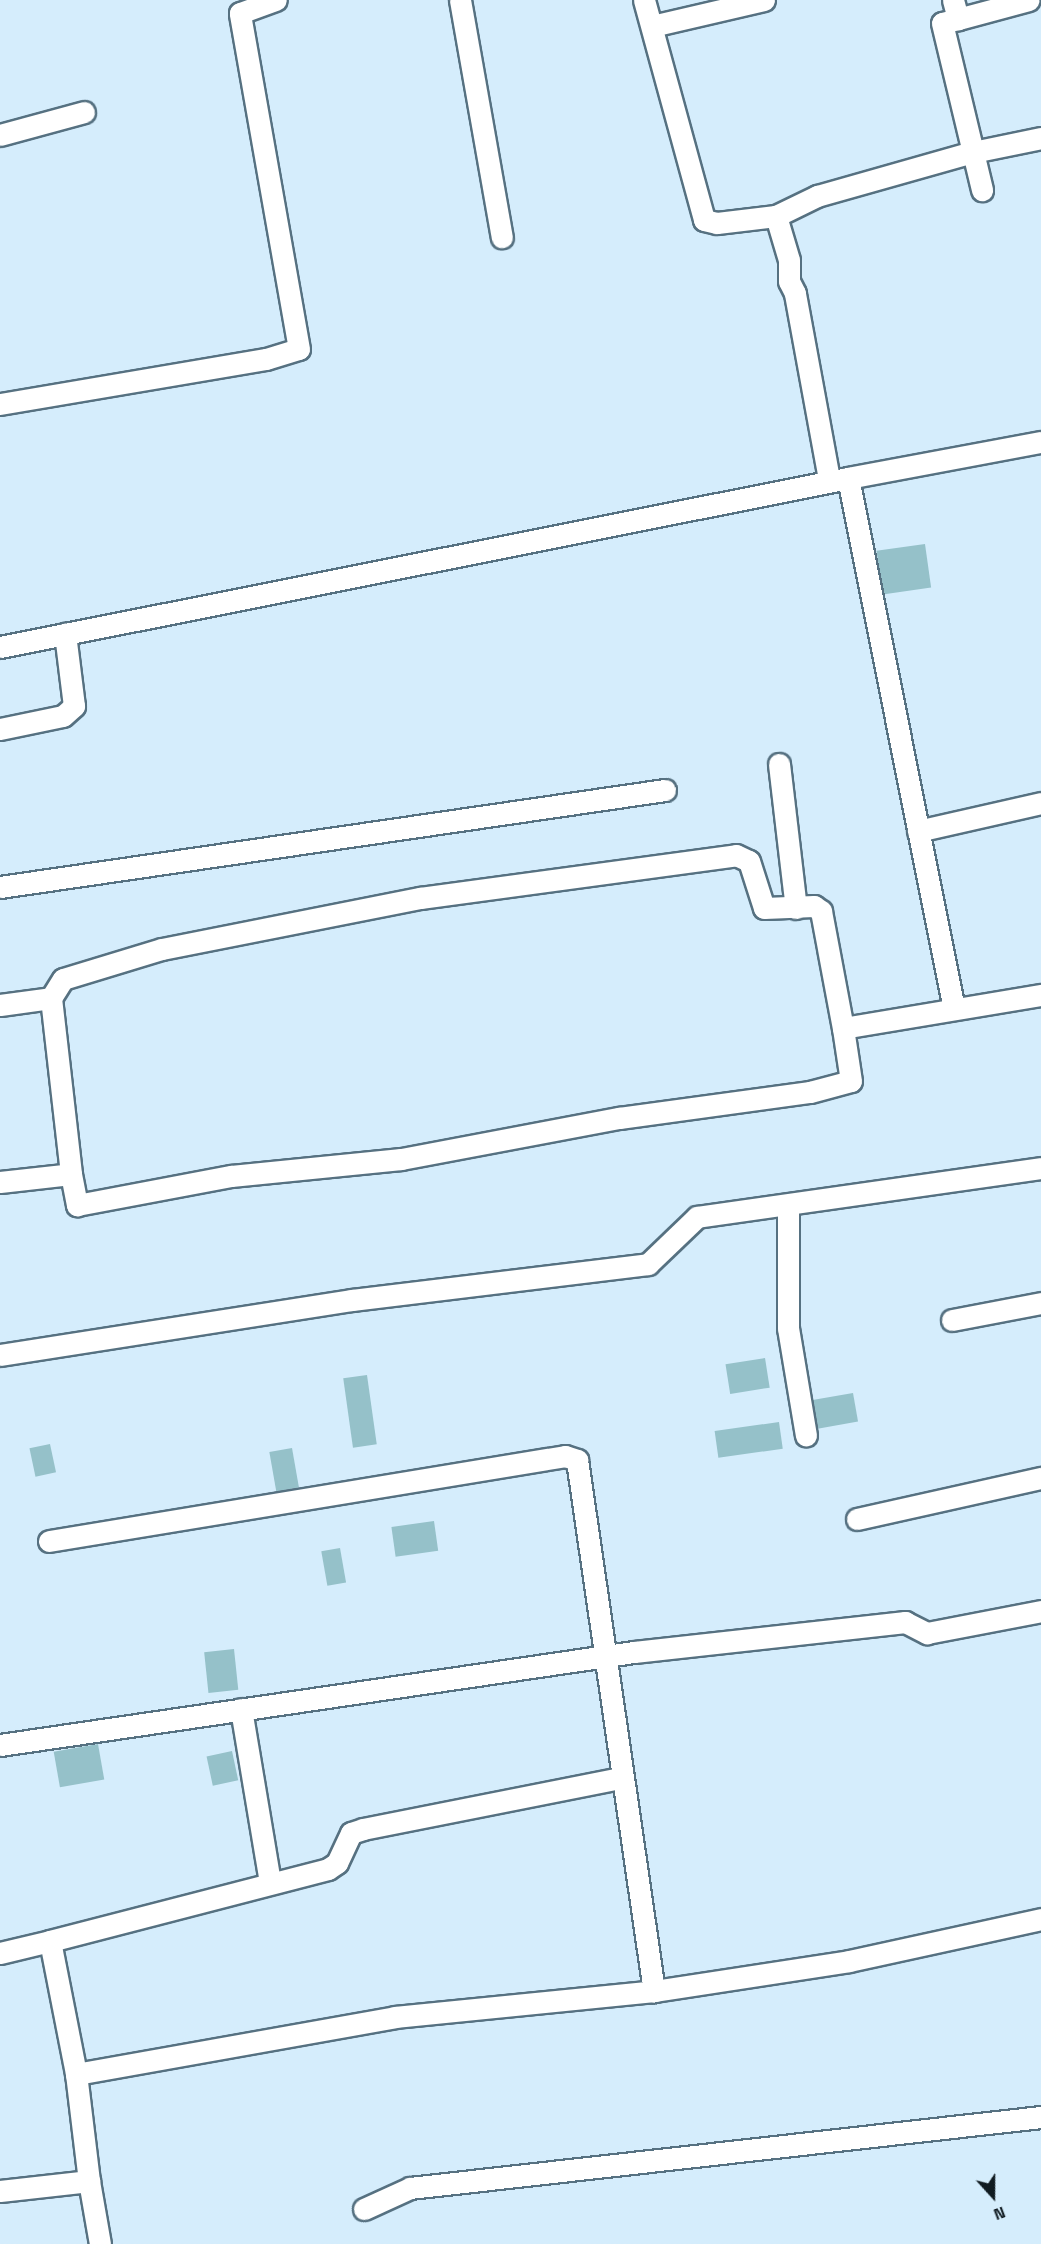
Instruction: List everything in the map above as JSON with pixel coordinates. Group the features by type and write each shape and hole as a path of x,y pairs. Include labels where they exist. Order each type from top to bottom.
{"street":[{"path":"0,404 266,359 298,349 240,13 276,0"},
{"path":"460,0 502,237"},
{"path":"644,0 682,154 704,220 717,223 776,216 817,196 973,152 1041,138"},
{"path":"652,26 764,0"},
{"path":"982,190 942,23 955,10 1029,0"},
{"path":"0,135 84,112"},
{"path":"776,216 789,260 789,282 795,293 839,478 918,831 954,1009"},
{"path":"0,647 839,478 1041,442"},
{"path":"0,729 63,716 74,706 65,634"},
{"path":"779,764 796,908"},
{"path":"0,887 665,790"},
{"path":"918,831 1041,803"},
{"path":"736,855 749,861 764,908 796,908 814,906 821,911 851,1081 810,1092 619,1118 401,1159 231,1176 76,1205 51,998 63,979 162,949 420,898 736,855"},
{"path":"843,1028 1041,995"},
{"path":"0,1005 51,998"},
{"path":"0,1355 352,1300 648,1264 697,1217 1041,1168"},
{"path":"0,1182 71,1174"},
{"path":"789,1205 788,1328 806,1436"},
{"path":"952,1320 1041,1303"},
{"path":"49,1541 565,1456 577,1460 583,1473 602,1656 654,1991"},
{"path":"857,1519 1041,1478"},
{"path":"0,1745 602,1656 905,1622 927,1633 1041,1611"},
{"path":"241,1709 270,1883"},
{"path":"0,1953 328,1869 337,1863 351,1833 363,1829 620,1778"},
{"path":"76,2074 395,2017 654,1991 849,1961 1041,1919"},
{"path":"50,1941 76,2074 89,2181 100,2244"},
{"path":"364,2210 410,2188 1041,2116"},
{"path":"0,2191 89,2181"}],"building":[{"path":"925,544 931,588 883,594 876,551"},
{"path":"765,1358 770,1388 730,1394 725,1364"},
{"path":"367,1375 377,1444 353,1448 343,1378"},
{"path":"853,1393 858,1422 818,1429 813,1400"},
{"path":"779,1422 783,1449 718,1458 715,1431"},
{"path":"50,1444 56,1472 35,1477 29,1448"},
{"path":"292,1448 299,1487 276,1491 269,1452"},
{"path":"434,1521 438,1551 396,1557 391,1527"},
{"path":"340,1548 346,1582 327,1586 321,1551"},
{"path":"234,1649 238,1690 208,1693 204,1652"},
{"path":"98,1744 104,1779 60,1787 54,1752"},
{"path":"232,1751 238,1780 213,1786 207,1756"}]}
